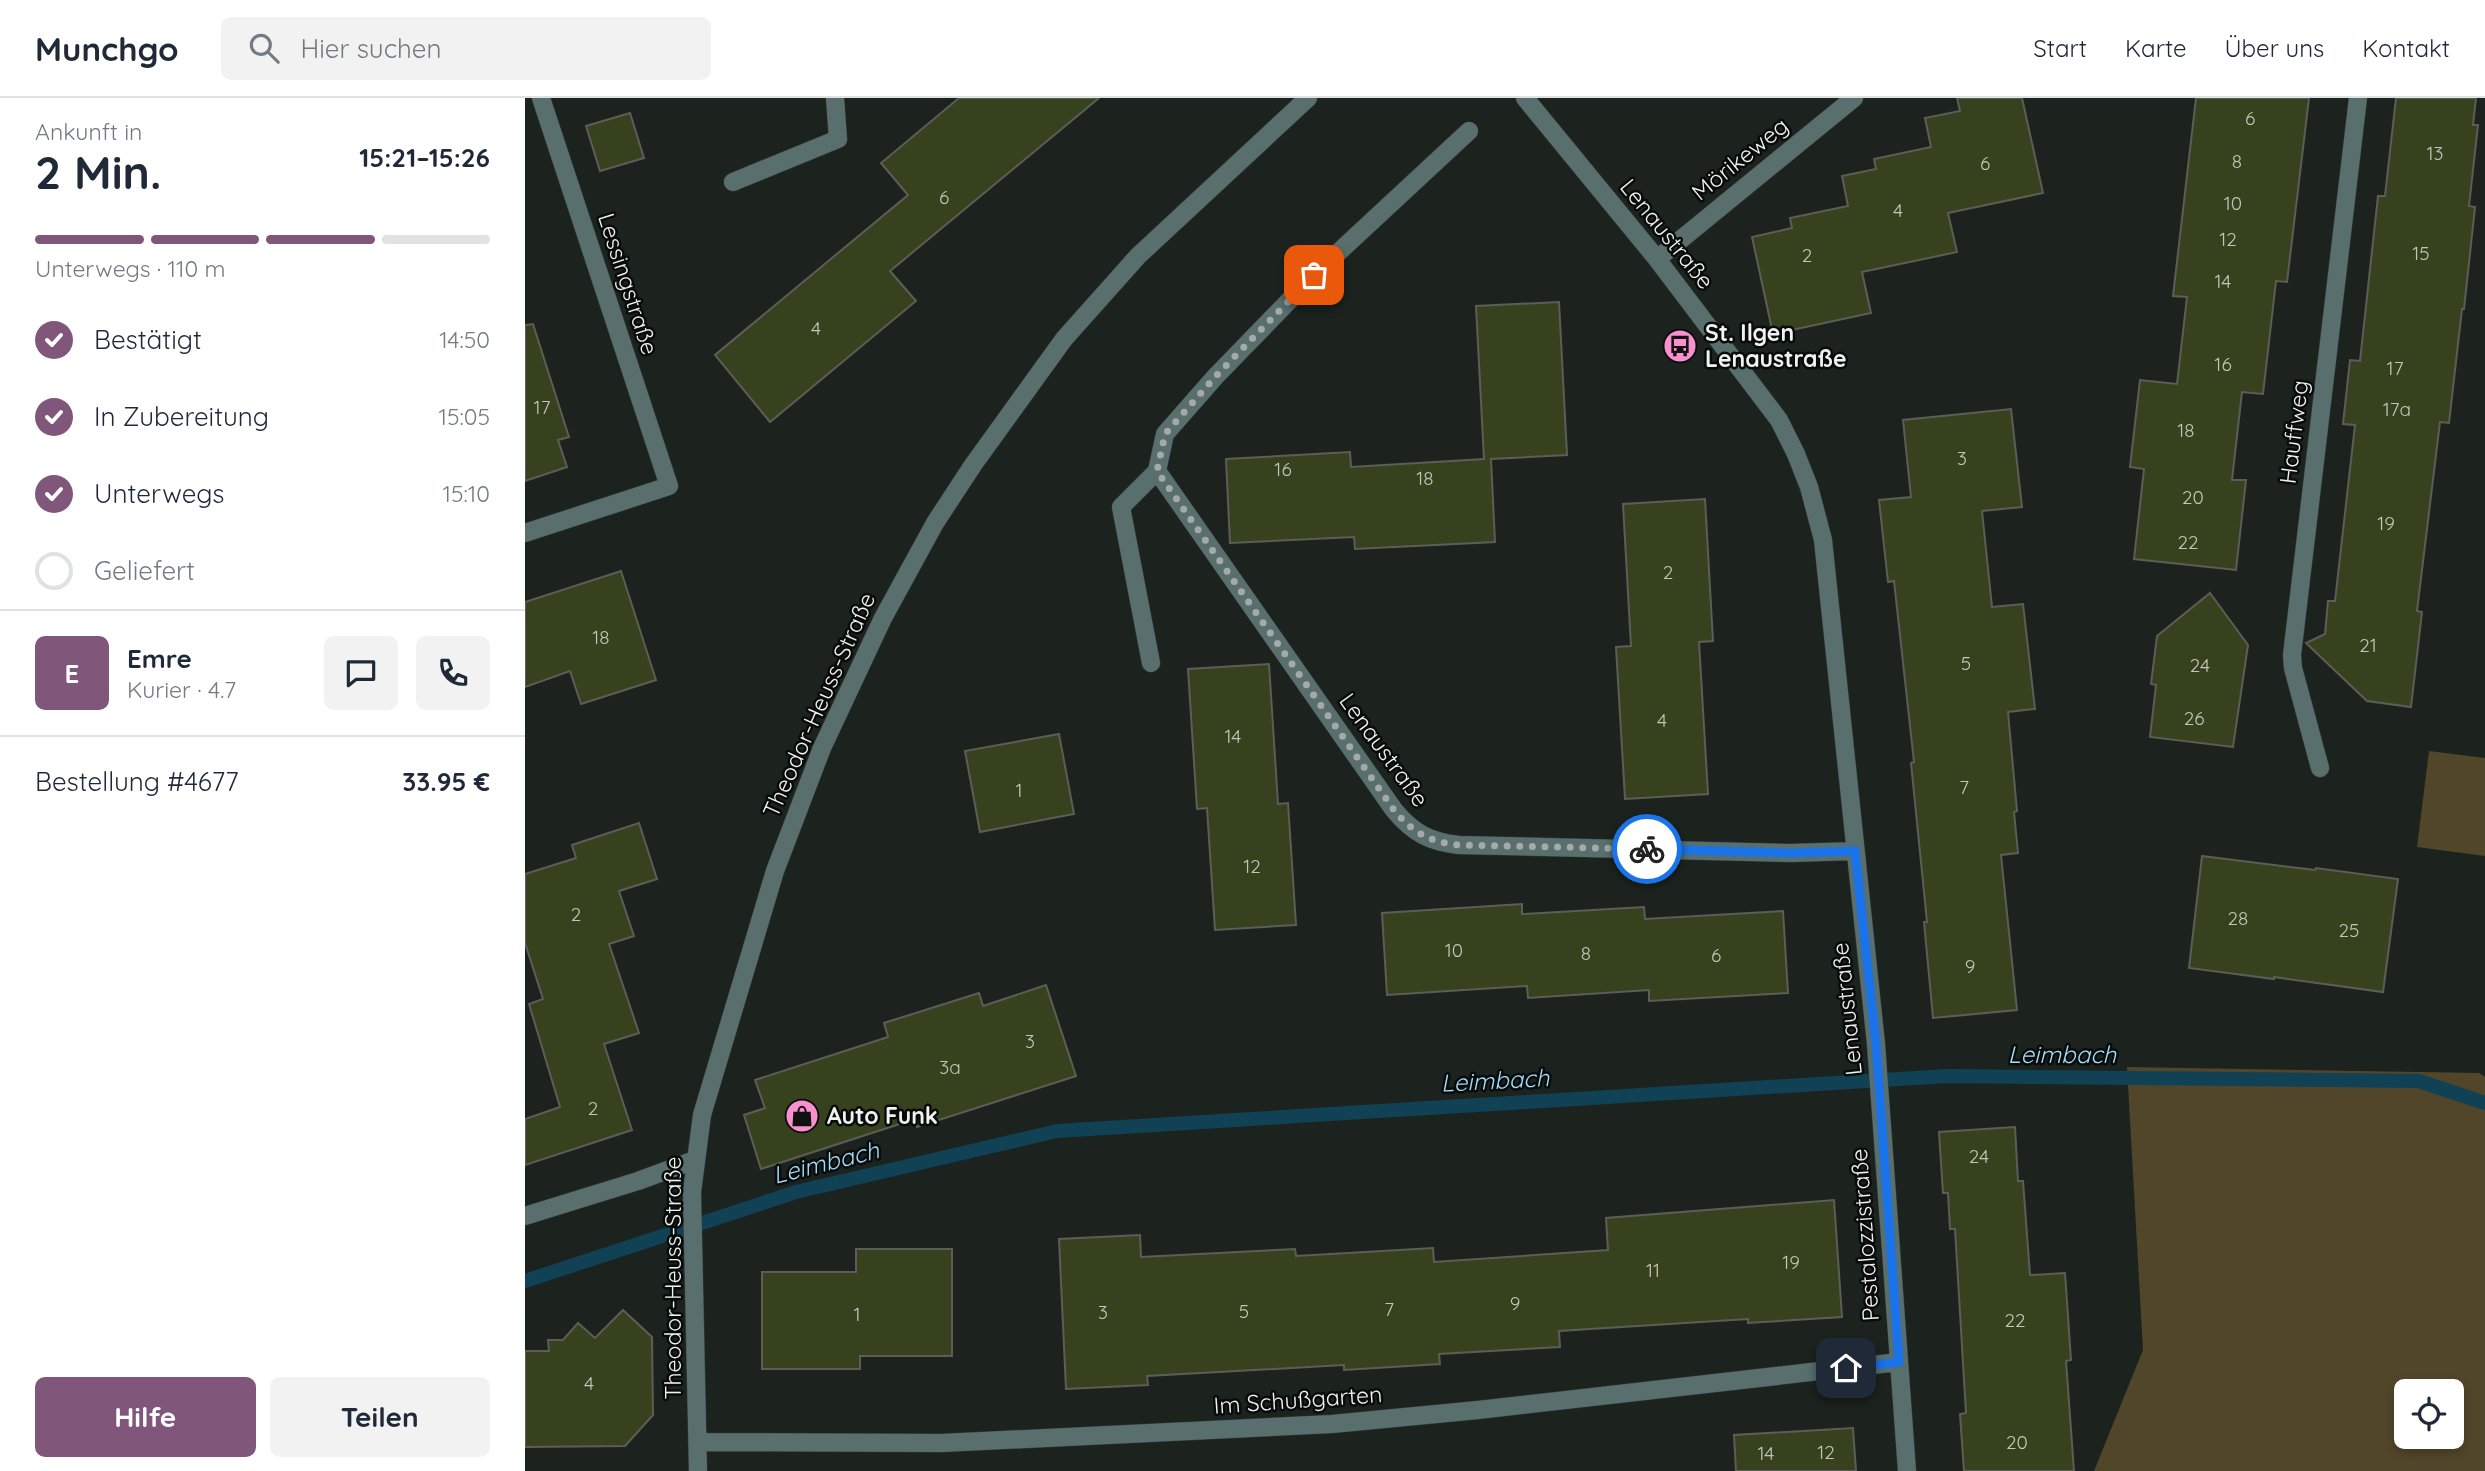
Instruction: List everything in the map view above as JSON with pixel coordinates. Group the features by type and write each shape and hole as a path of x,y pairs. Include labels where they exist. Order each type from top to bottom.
{"street":[{"name":"Lessingstraße","path":"525,533 669,486 541,98"},
{"path":"733,182 838,139 835,98"},
{"name":"Theodor-Heuss-Straße","path":"698,1471 692,1208 695,1160 702,1115 775,871 822,748 911,564 973,465 1064,339 1138,256 1308,98"},
{"name":"Lenaustraße","path":"1525,98 1657,258 1779,420 1809,487 1823,540 1882,1121"},
{"name":"Mörikeweg","path":"1657,258 1854,98"},
{"name":"Hauffweg","path":"2321,768 2291,655 2358,98"},
{"path":"1151,663 1121,507 1157,471 1165,434 1215,377 1314,275 1469,131"},
{"name":"Lenaustraße","path":"1157,471 1394,810 1409,827 1428,839 1459,845 1791,853 1855,851"},
{"name":"Pestalozzistraße","path":"1882,1121 1907,1471"},
{"path":"525,1216 638,1181 695,1160"},
{"name":"Im Schußgarten","path":"698,1442 942,1443 1332,1424 1899,1362"}],"shaded area":[{"path":"2429,751 2485,758 2485,856 2417,847"},
{"path":"2127,1067 2479,1073 2485,1077 2485,1471 2094,1471 2143,1350"}],"building":[{"path":"959,98 1099,98 890,271 916,301 770,422 715,355 908,195 881,163"},
{"path":"1957,98 2022,98 2043,193 1948,213 1957,252 1862,272 1871,313 1773,334 1752,237 1792,228 1790,218 1848,206 1842,176 1876,169 1874,159 1931,147 1925,118 1960,111"},
{"path":"2196,98 2309,98 2287,282 2276,281 2263,394 2242,392 2232,480 2246,480 2236,570 2134,559 2144,469 2130,467 2140,380 2177,384 2187,297 2173,296"},
{"path":"2396,98 2476,98 2473,125 2478,125 2469,206 2475,207 2464,309 2449,423 2440,422 2417,611 2422,612 2411,707 2367,701 2306,643 2325,634 2328,601 2335,601 2355,425 2343,424 2350,360 2360,361 2378,196 2385,196"},
{"path":"630,113 644,158 600,171 586,126"},
{"path":"1559,302 1567,455 1491,459 1495,542 1355,549 1354,537 1230,543 1226,459 1350,452 1351,467 1484,459 1476,306"},
{"path":"533,324 569,437 558,440 567,467 525,481 525,325"},
{"path":"2011,409 2022,507 1982,511 1992,607 2023,604 2035,709 2008,712 2018,853 2001,855 2017,1010 1933,1018 1924,922 1927,922 1911,763 1914,762 1894,581 1888,582 1879,500 1911,497 1903,420"},
{"path":"1705,499 1713,641 1699,642 1708,794 1625,799 1616,647 1631,646 1623,504"},
{"path":"621,571 656,680 581,704 570,671 525,687 525,602"},
{"path":"2210,593 2248,645 2233,747 2150,737 2156,685 2151,684 2157,636"},
{"path":"1269,664 1278,804 1288,803 1296,925 1215,930 1207,808 1197,809 1188,669"},
{"path":"1059,734 1074,814 980,832 965,751"},
{"path":"639,823 657,879 619,891 634,936 609,944 639,1033 604,1044 632,1130 525,1165 525,1119 560,1107 529,1004 543,999 525,943 525,874 576,858 572,845"},
{"path":"2202,856 2398,879 2383,992 2189,968"},
{"path":"1522,904 1522,914 1644,907 1645,919 1783,911 1788,993 1649,1001 1649,990 1528,998 1527,986 1387,995 1382,913"},
{"path":"1046,985 1076,1076 917,1127 915,1119 761,1169 744,1115 765,1108 755,1080 888,1037 884,1023 979,993 983,1006"},
{"path":"2015,1127 2018,1181 2023,1181 2030,1275 2065,1273 2071,1360 2066,1361 2074,1471 1964,1471 1960,1414 1966,1413 1955,1229 1950,1229 1948,1193 1943,1193 1939,1132"},
{"path":"1834,1200 1842,1317 1748,1323 1748,1319 1559,1331 1560,1347 1439,1354 1440,1364 1344,1370 1344,1365 1147,1376 1148,1385 1066,1389 1059,1239 1140,1235 1141,1257 1295,1249 1296,1256 1433,1248 1434,1262 1608,1250 1606,1218"},
{"path":"856,1249 952,1249 952,1356 860,1356 860,1369 762,1369 762,1272 856,1272"},
{"path":"623,1310 652,1337 653,1415 625,1446 525,1447 525,1351 549,1351 548,1340 563,1340 578,1323 595,1338"},
{"path":"1853,1428 1856,1471 1736,1471 1734,1435"}],"waterway":[{"name":"Leimbach","path":"525,1281 796,1192 1057,1131 1947,1076 2419,1081 2485,1103"}],"way so far":[{"path":"1314,275 1215,377 1165,434 1157,471 1394,810 1415,832 1435,842 1459,845 1647,849"}],"place":[{"name":"St. Ilgen Lenaustraße","path":"1680,346"},
{"name":"Auto Funk","path":"802,1116"}],"route":[{"path":"1647,849 1791,853 1855,851 1876,1044 1899,1362 1846,1368"}]}
